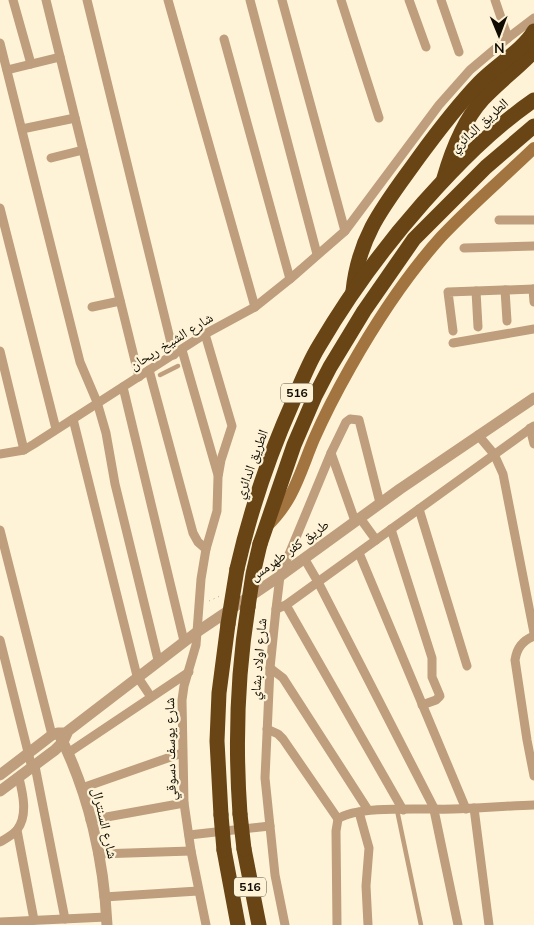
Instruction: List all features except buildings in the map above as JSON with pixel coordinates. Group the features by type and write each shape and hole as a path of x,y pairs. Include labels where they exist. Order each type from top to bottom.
{"highway":[{"path":"352,293 362,246 372,224 386,203 457,106 482,79 523,45 534,31"},
{"path":"443,180 452,151 466,124 482,100 534,51"},
{"name":"الطريق الدائري","path":"238,925 224,850 221,815 217,741 219,693 237,569 258,488 277,437 318,347 352,293 394,235 443,180 502,124 534,100"},
{"name":"516","path":"258,925 244,849 240,814 237,776 237,708 241,657 253,574 260,544 294,445 330,367 364,311 414,239 486,167 534,126"}],"main road":[{"path":"266,527 284,508 294,492 314,440 334,397 383,314 441,238 534,148"}],"street":[{"path":"14,0 31,64"},
{"path":"46,0 139,377"},
{"path":"87,0 175,355 218,477"},
{"path":"168,0 255,307"},
{"path":"250,0 318,254"},
{"path":"282,0 345,231"},
{"path":"341,0 378,118"},
{"path":"409,0 426,48"},
{"path":"441,0 459,52"},
{"path":"495,0 508,38"},
{"path":"345,231 439,105 470,70 534,18"},
{"path":"224,39 290,279"},
{"path":"0,43 80,362 97,402 109,444 115,484 158,660"},
{"path":"7,70 60,57"},
{"path":"22,130 75,118"},
{"path":"51,158 83,150"},
{"path":"0,208 56,429"},
{"path":"499,220 534,220"},
{"name":"شارع الشيخ ريحان","path":"0,454 24,450 205,334 255,307 345,231"},
{"path":"464,248 534,246"},
{"path":"453,331 448,292 534,289 534,302"},
{"path":"505,290 507,321"},
{"path":"476,291 478,327"},
{"path":"92,307 120,300"},
{"path":"453,343 534,329"},
{"name":"شارع يوسف دسوقي","path":"205,334 232,426 223,451 218,477 217,511 200,579 194,654 184,686 182,700 184,803 198,892 206,925"},
{"path":"0,352 24,450"},
{"path":"149,370 193,533 198,542 206,549"},
{"path":"123,387 184,641"},
{"name":"طريق كفر طهرمس","path":"0,774 28,754 60,736 184,641 280,576 380,503 534,398"},
{"name":"شارع اولاد بشاي","path":"285,925 277,893 265,778 270,668 280,576 331,453 346,422 353,418 359,420 380,503"},
{"path":"72,419 138,676 151,697"},
{"path":"276,609 286,605 532,427 534,444"},
{"path":"478,436 494,454 503,474 534,632"},
{"path":"331,453 357,520 376,540"},
{"path":"419,509 467,666"},
{"path":"391,529 432,658 432,677 440,696 436,700 422,705"},
{"path":"0,530 60,736"},
{"path":"358,552 422,705 470,808 489,925"},
{"path":"304,558 435,810 458,925"},
{"path":"286,605 400,810"},
{"path":"534,636 517,650 516,660 534,776"},
{"path":"0,640 28,754 33,767 64,919"},
{"path":"270,668 283,678 363,811 369,848 366,886 368,925"},
{"path":"68,753 188,672"},
{"path":"267,729 283,739 338,819 336,831 337,925"},
{"name":"طريق كفر طهرمس","path":"0,791 55,750 60,736"},
{"name":"شارع السنترال","path":"60,736 82,788 90,820 98,854 106,921"},
{"path":"82,788 182,753"},
{"path":"0,842 17,830 20,824 24,802 19,778"},
{"path":"90,820 184,803"},
{"path":"338,819 344,815 363,811 435,810 534,805"},
{"path":"189,835 270,826"},
{"path":"17,830 34,920"},
{"path":"98,854 191,851"},
{"path":"104,896 198,892"},
{"path":"4,923 64,919 106,921"}],"lane":[{"path":"160,375 176,368 175,355"},
{"path":"400,810 421,925"}],"path":[{"path":"209,601 218,596"}]}
